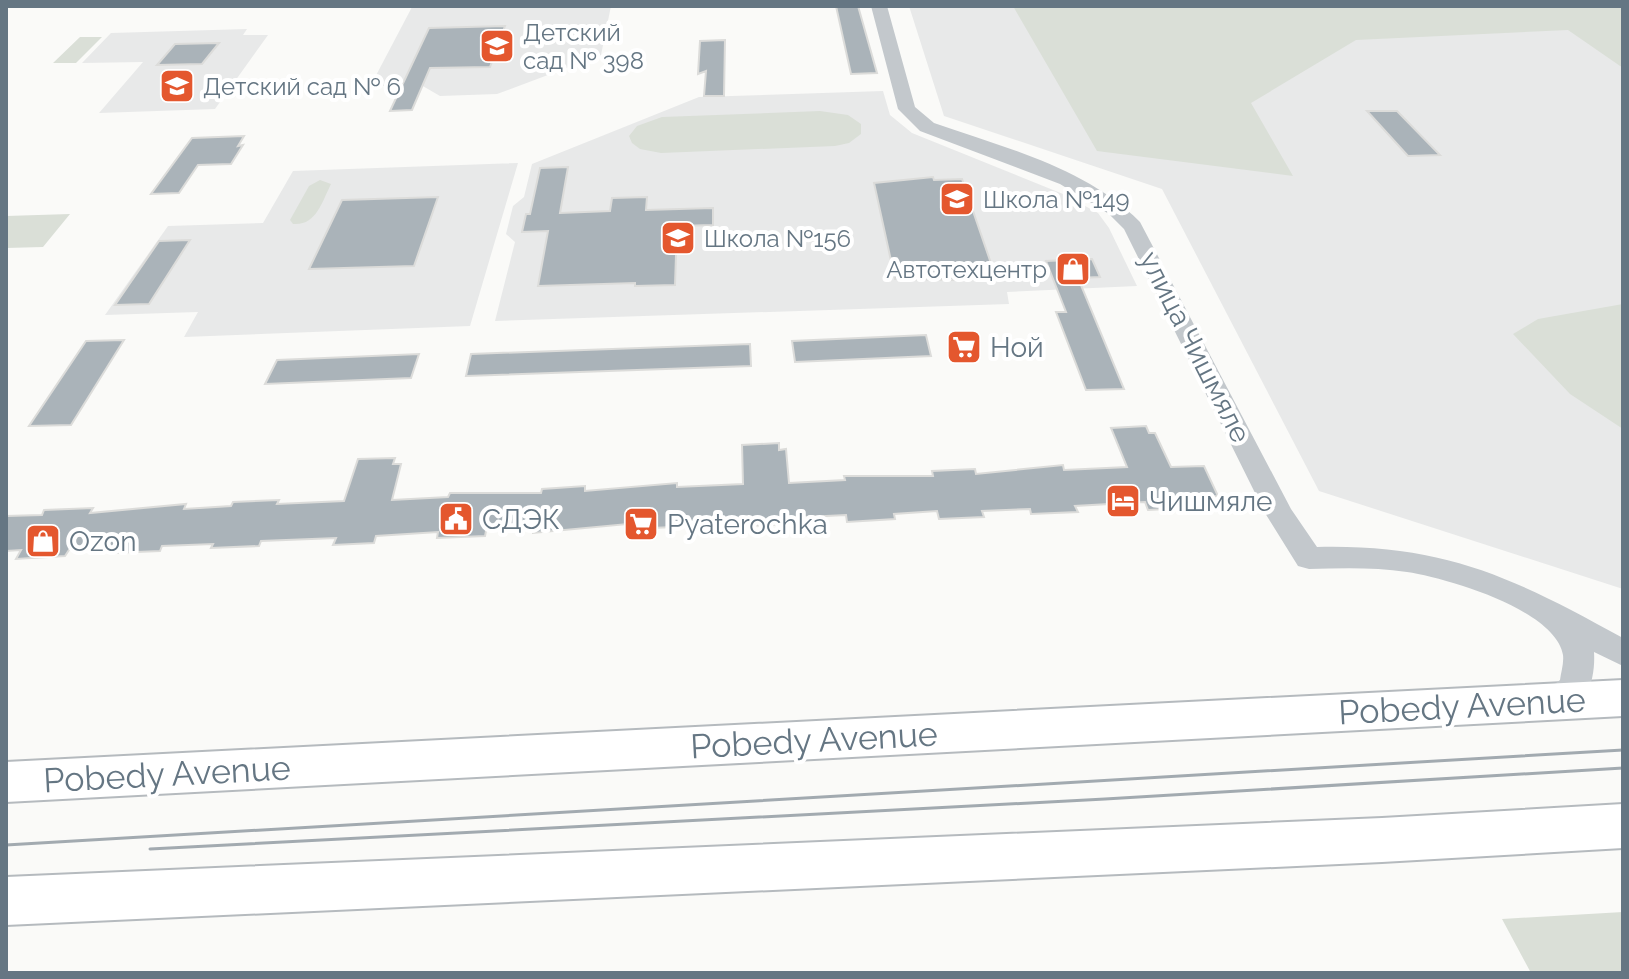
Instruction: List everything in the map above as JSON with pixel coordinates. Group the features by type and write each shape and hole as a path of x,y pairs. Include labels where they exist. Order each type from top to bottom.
{"main road":[{"name":"Pobedy Avenue","path":"6,782 1623,698"},
{"path":"6,901 1623,826"}],"street":[{"name":"улица Чишмяле","path":"879,6 907,109 914,118 927,127 1094,193 1123,214 1133,226 1279,513 1309,558 1361,557 1435,566 1498,586 1623,653"},
{"path":"1558,701 1576,686 1579,654 1559,617"}],"shaded area":[{"name":"Детский сад № 398","path":"611,6 601,55 497,94 440,96 421,85 377,86 372,83 412,7"},
{"path":"909,6 1623,6 1623,589 1319,491 1162,189 944,116"},
{"path":"1013,6 1623,6 1623,68 1568,30 1356,40 1251,103 1293,176 1097,151"},
{"name":"Детский сад № 6","path":"247,29 243,35 268,35 215,109 99,113 143,62 82,63 111,33"},
{"path":"80,37 102,37 76,63 53,63"},
{"path":"883,91 890,115 912,133 1063,194 1098,213 1109,228 1137,286 1007,292 1009,304 495,321 515,242 506,234 513,206 524,197 532,164 699,97"},
{"path":"820,111 848,115 861,124 861,134 849,143 835,146 661,153 640,149 629,136 637,126 662,117"},
{"path":"518,163 470,326 184,337 198,312 105,315 168,226 263,223 293,171"},
{"path":"320,180 331,184 317,212 301,224 293,224 290,220 309,186"},
{"path":"70,214 43,247 6,248 6,216"},
{"path":"1623,304 1623,429 1570,394 1513,334 1538,319"},
{"path":"1623,912 1623,973 1531,973 1502,919"}],"building":[{"path":"836,6 858,6 877,73 851,74"},
{"path":"505,26 490,67 430,68 412,110 390,111 429,28"},
{"path":"725,40 724,96 704,96 706,71 698,74 700,41"},
{"path":"219,43 202,64 157,65 175,44"},
{"path":"1367,111 1397,111 1440,155 1408,156"},
{"path":"244,136 238,146 243,145 231,164 198,165 179,193 151,194 192,138"},
{"path":"568,167 560,213 610,211 612,198 647,197 646,210 713,208 713,225 677,226 675,285 538,286 548,231 522,232 526,214 530,214 540,168"},
{"path":"933,177 934,180 962,179 995,275 963,276 964,280 895,279 874,183"},
{"path":"438,197 414,266 309,269 342,200"},
{"path":"190,240 149,304 115,305 159,241"},
{"path":"1092,259 1100,277 1078,278 1124,389 1086,390 1056,312 1066,312 1046,261"},
{"path":"926,335 931,356 795,362 792,341"},
{"path":"124,340 71,425 29,426 86,341"},
{"path":"750,344 751,366 466,376 471,354"},
{"path":"419,354 411,378 265,384 277,360"},
{"path":"1146,426 1149,433 1155,433 1171,467 1204,466 1218,496 1182,498 1186,508 1148,510 1145,502 1075,506 1078,512 1031,514 1030,509 982,511 984,517 939,519 937,511 894,514 895,519 847,522 846,515 785,518 786,524 748,526 747,519 676,523 675,527 626,529 627,524 533,533 533,529 486,531 485,536 437,538 438,532 376,536 374,543 333,545 336,538 261,541 259,546 162,546 160,551 113,553 116,547 69,550 65,556 16,559 21,550 6,551 6,516 42,515 44,510 93,508 90,513 186,504 184,509 231,506 233,502 344,501 358,459 395,458 393,464 401,464 392,500 448,497 450,493 541,493 542,489 585,486 585,491 677,483 677,487 743,484 742,445 779,443 779,450 786,449 789,483 845,480 844,476 933,476 932,471 975,469 976,474 1063,465 1064,470 1127,467 1111,428"}],"tram line":[{"path":"6,845 1623,750"},
{"path":"150,849 1105,799 1623,768"}],"place":[{"name":"Детский сад № 398","path":"497,46"},
{"name":"Детский сад № 6","path":"177,86"},
{"name":"Школа №149","path":"957,199"},
{"name":"Школа №156","path":"678,238"},
{"name":"Автотехцентр","path":"1073,269"},
{"name":"Ной","path":"964,347"},
{"name":"Чишмяле","path":"1123,501"},
{"name":"СДЭК","path":"456,519"},
{"name":"Pyaterochka","path":"641,524"},
{"name":"Ozon","path":"43,541"}]}
